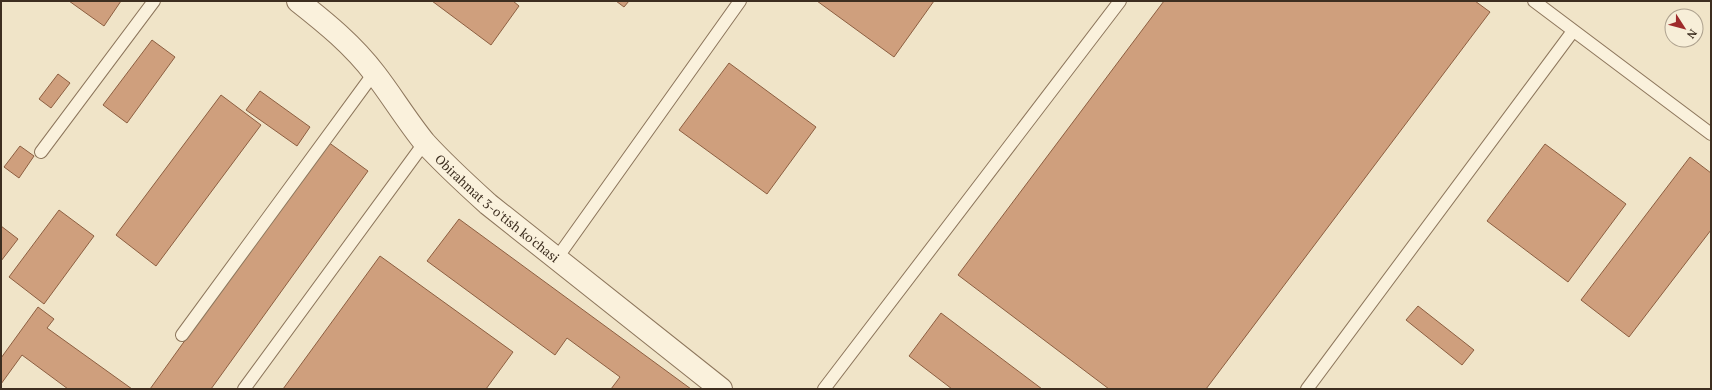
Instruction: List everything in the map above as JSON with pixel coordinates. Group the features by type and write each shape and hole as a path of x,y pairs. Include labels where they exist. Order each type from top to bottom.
{"street":[{"name":"Obirahmat 3-o'tish ko'chasi","path":"298,1 332,27 374,72 425,142 488,204 721,389"}],"lane":[{"path":"41,152 154,1"},
{"path":"557,258 740,1"},
{"path":"824,389 1120,1"},
{"path":"1534,1 1711,134"},
{"path":"1307,389 1574,30"},
{"path":"182,335 374,72"},
{"path":"244,389 425,142"}],"building":[{"path":"69,1 121,1 104,26"},
{"path":"432,1 513,1 519,6 491,45"},
{"path":"616,1 629,1 624,7"},
{"path":"817,1 934,1 894,57"},
{"path":"1164,1 1475,1 1490,12 1206,389 1109,389 958,275"},
{"path":"152,40 175,57 127,123 103,105"},
{"path":"729,63 816,127 767,194 679,130"},
{"path":"58,74 70,83 51,108 39,99"},
{"path":"260,91 310,127 297,146 246,110"},
{"path":"221,95 261,125 156,266 116,235"},
{"path":"328,142 368,171 211,389 150,389"},
{"path":"1545,144 1626,204 1568,282 1487,221"},
{"path":"20,146 34,156 19,178 4,167"},
{"path":"1690,157 1711,173 1711,230 1629,337 1581,300"},
{"path":"59,210 94,236 44,304 9,277"},
{"path":"459,219 691,389 611,389 620,377 567,338 555,355 427,261"},
{"path":"1,226 18,239 1,261"},
{"path":"380,256 513,352 486,389 283,389"},
{"path":"1418,306 1474,350 1462,365 1406,320"},
{"path":"38,307 54,319 47,328 132,389 68,389 22,355 1,384 1,358"},
{"path":"941,313 1042,389 952,389 909,356"}]}
